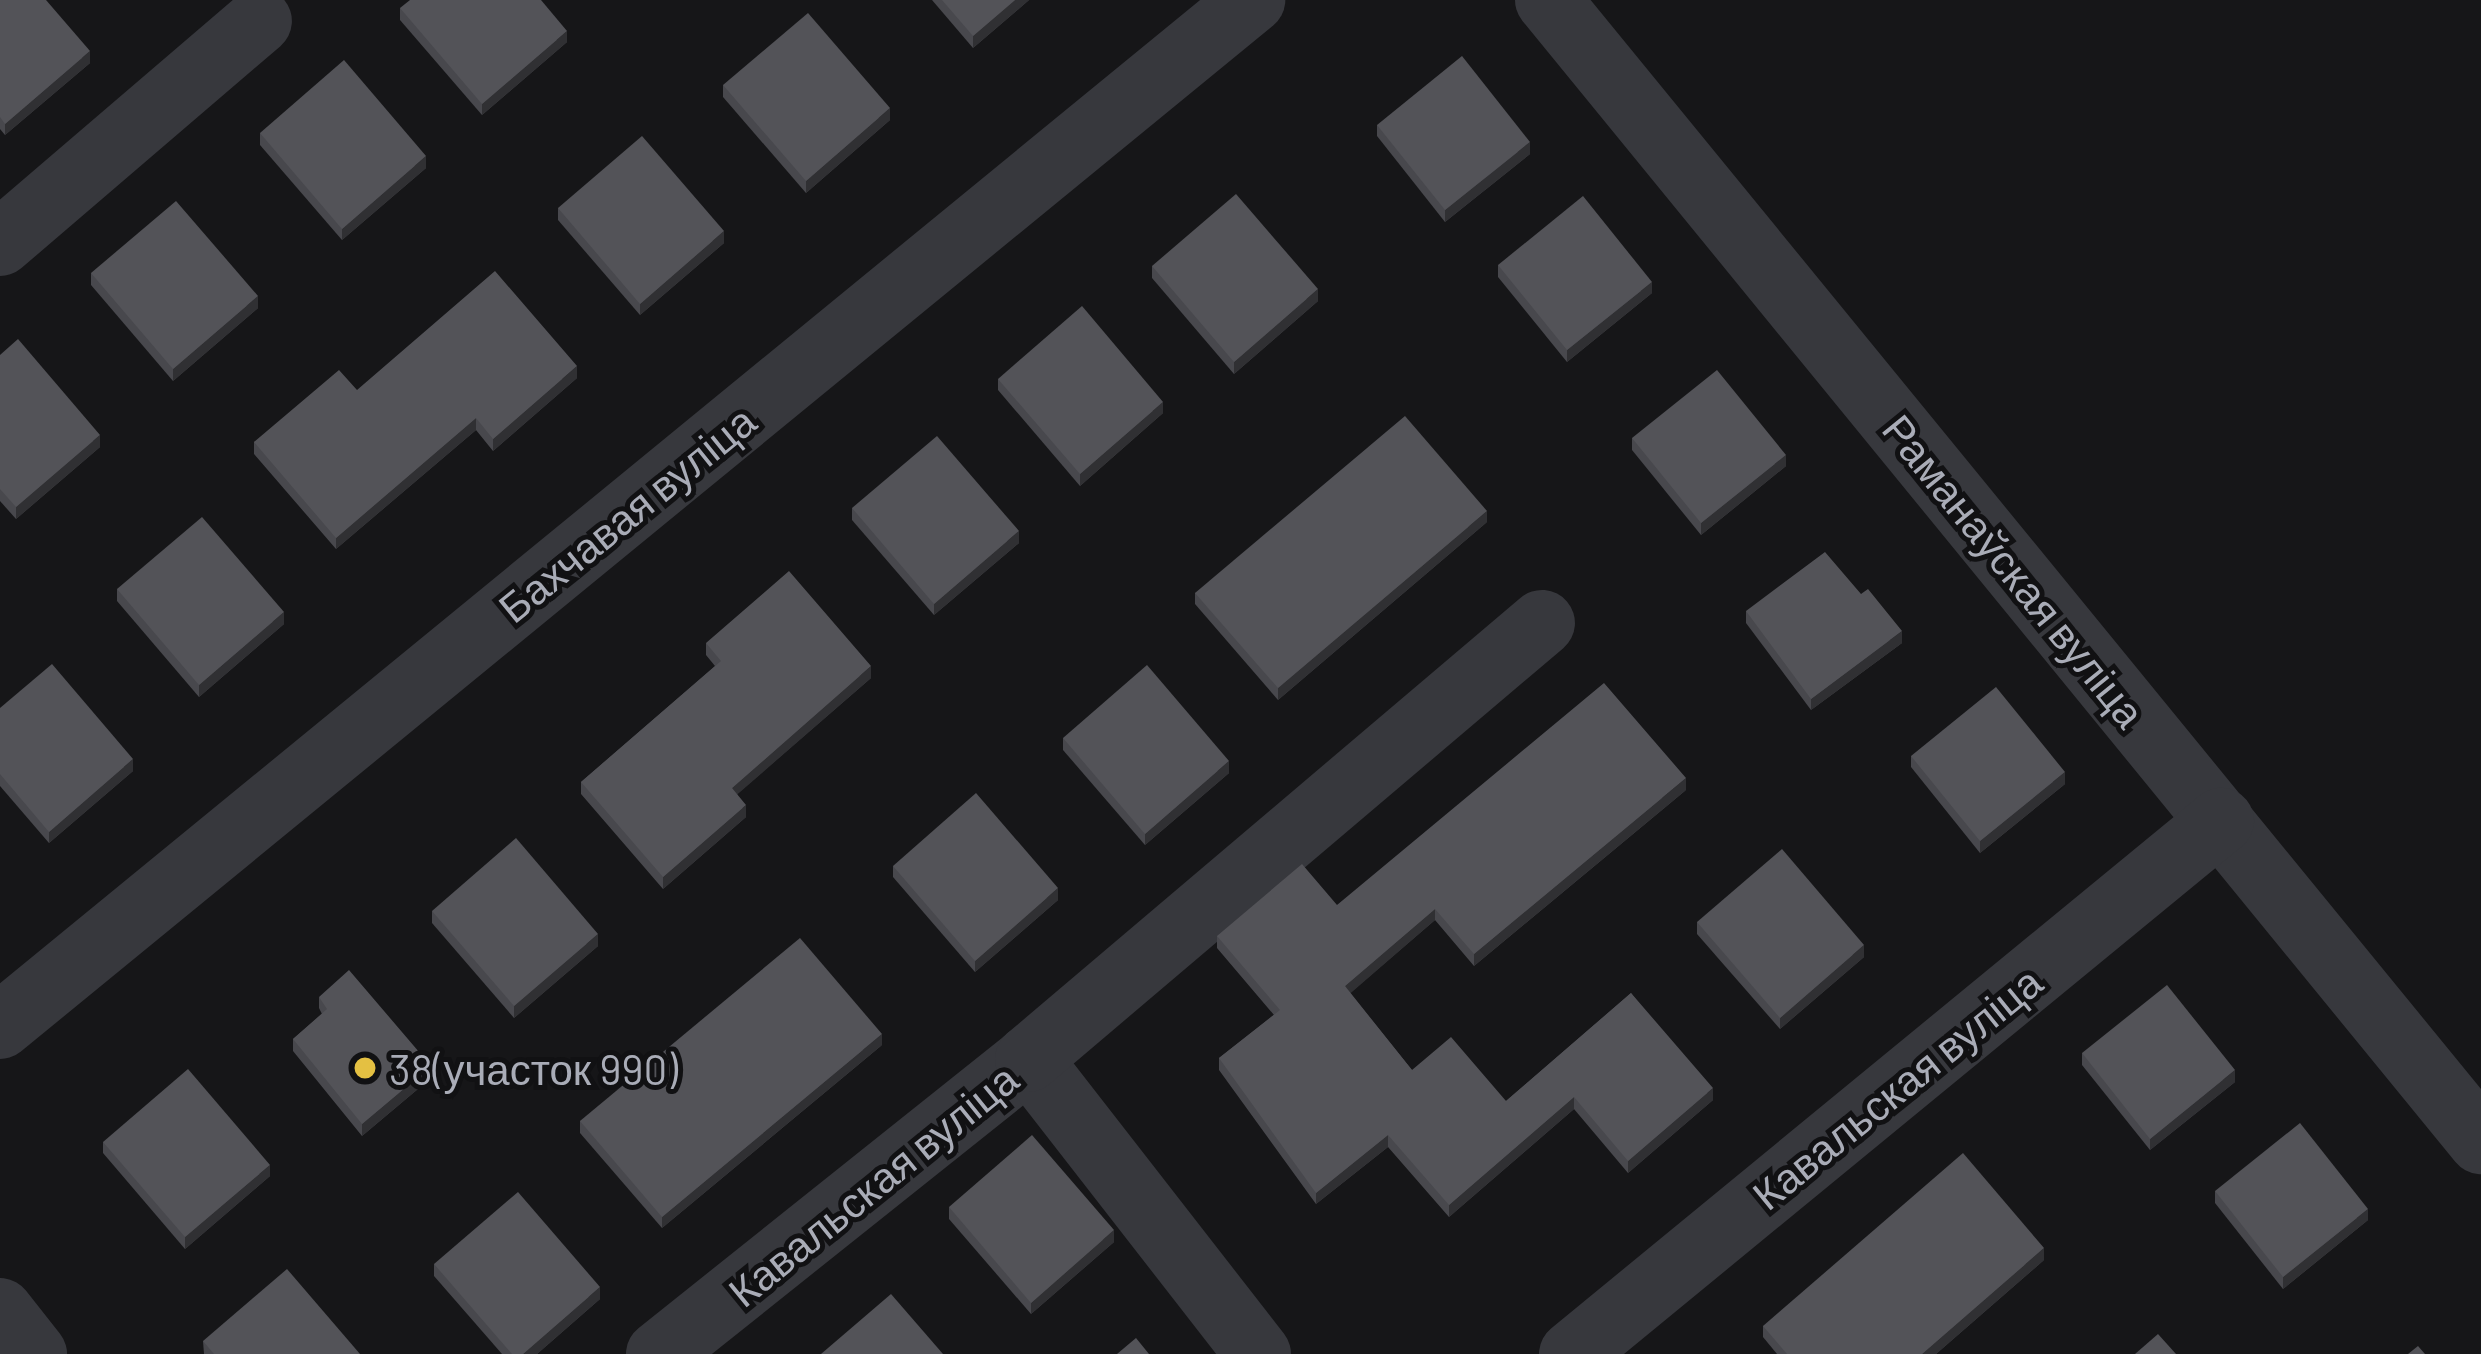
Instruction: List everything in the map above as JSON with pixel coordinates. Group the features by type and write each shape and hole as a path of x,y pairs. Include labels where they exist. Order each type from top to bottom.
{"street":[{"name":"Бахчавая вуліца","path":"0,1026 1252,0"},
{"name":"Раманаўская вуліца","path":"1548,0 2481,1142"},
{"path":"0,243 263,7"},
{"name":"Кавальская вуліца","path":"659,1354 1028,1059 1542,623"},
{"name":"Кавальская вуліца","path":"1572,1354 2221,821"},
{"name":"Кавальская вуліца","path":"1028,1059 1258,1354"},
{"path":"0,1311 34,1354"}],"building":[{"path":"0,0 46,0 90,51 5,124 0,117"},
{"path":"410,0 541,0 567,31 482,104 400,8"},
{"path":"942,0 1015,0 973,36"},
{"path":"808,13 890,108 806,181 723,85"},
{"path":"1462,56 1530,142 1445,210 1377,125"},
{"path":"344,60 426,156 342,229 260,133"},
{"path":"642,136 724,231 640,304 558,208"},
{"path":"1236,194 1318,289 1234,362 1152,266"},
{"path":"1583,196 1652,282 1567,350 1498,265"},
{"path":"176,201 258,296 173,369 91,273"},
{"path":"495,271 577,366 493,439 476,418 336,538 254,442 339,370 357,390"},
{"path":"1082,306 1163,402 1080,474 998,379"},
{"path":"18,339 100,435 16,507 0,489 0,355"},
{"path":"1717,370 1786,455 1701,523 1632,438"},
{"path":"1405,416 1487,511 1278,688 1195,593"},
{"path":"937,436 1019,531 934,604 852,508"},
{"path":"202,517 284,612 199,685 117,589"},
{"path":"1825,552 1861,594 1868,589 1902,631 1811,699 1746,611"},
{"path":"789,571 871,666 732,788 746,805 663,877 581,782 721,661 706,643"},
{"path":"52,664 133,759 49,832 0,774 0,708"},
{"path":"1147,665 1229,761 1145,834 1063,738"},
{"path":"1604,683 1686,778 1474,954 1435,909 1345,986 1412,1070 1451,1037 1506,1101 1631,993 1713,1088 1628,1161 1574,1097 1449,1205 1388,1135 1316,1193 1219,1058 1280,1010 1217,936 1302,864 1337,905"},
{"path":"1996,687 2065,772 1980,841 1911,756"},
{"path":"976,793 1058,888 975,961 893,866"},
{"path":"516,838 598,934 514,1006 432,911"},
{"path":"1782,849 1864,945 1780,1018 1697,922"},
{"path":"800,938 882,1034 662,1217 580,1121"},
{"name":"38(участок 990)","path":"349,970 431,1066 362,1124 293,1039 327,1009 319,997"},
{"path":"2167,985 2235,1070 2150,1139 2082,1053"},
{"path":"188,1069 270,1165 185,1237 103,1142"},
{"path":"2300,1123 2368,1209 2283,1277 2215,1191"},
{"path":"1032,1135 1114,1230 1031,1303 949,1207"},
{"path":"1963,1153 2044,1248 1922,1354 1787,1354 1763,1326"},
{"path":"518,1192 600,1287 523,1354 512,1354 434,1264"},
{"path":"287,1269 360,1354 214,1354 203,1341"},
{"path":"891,1294 943,1354 821,1354"},
{"path":"2158,1334 2176,1354 2135,1354"},
{"path":"1136,1338 1149,1354 1117,1354"}],"place":[{"name":"38(участок 990)","path":"365,1068"}]}
